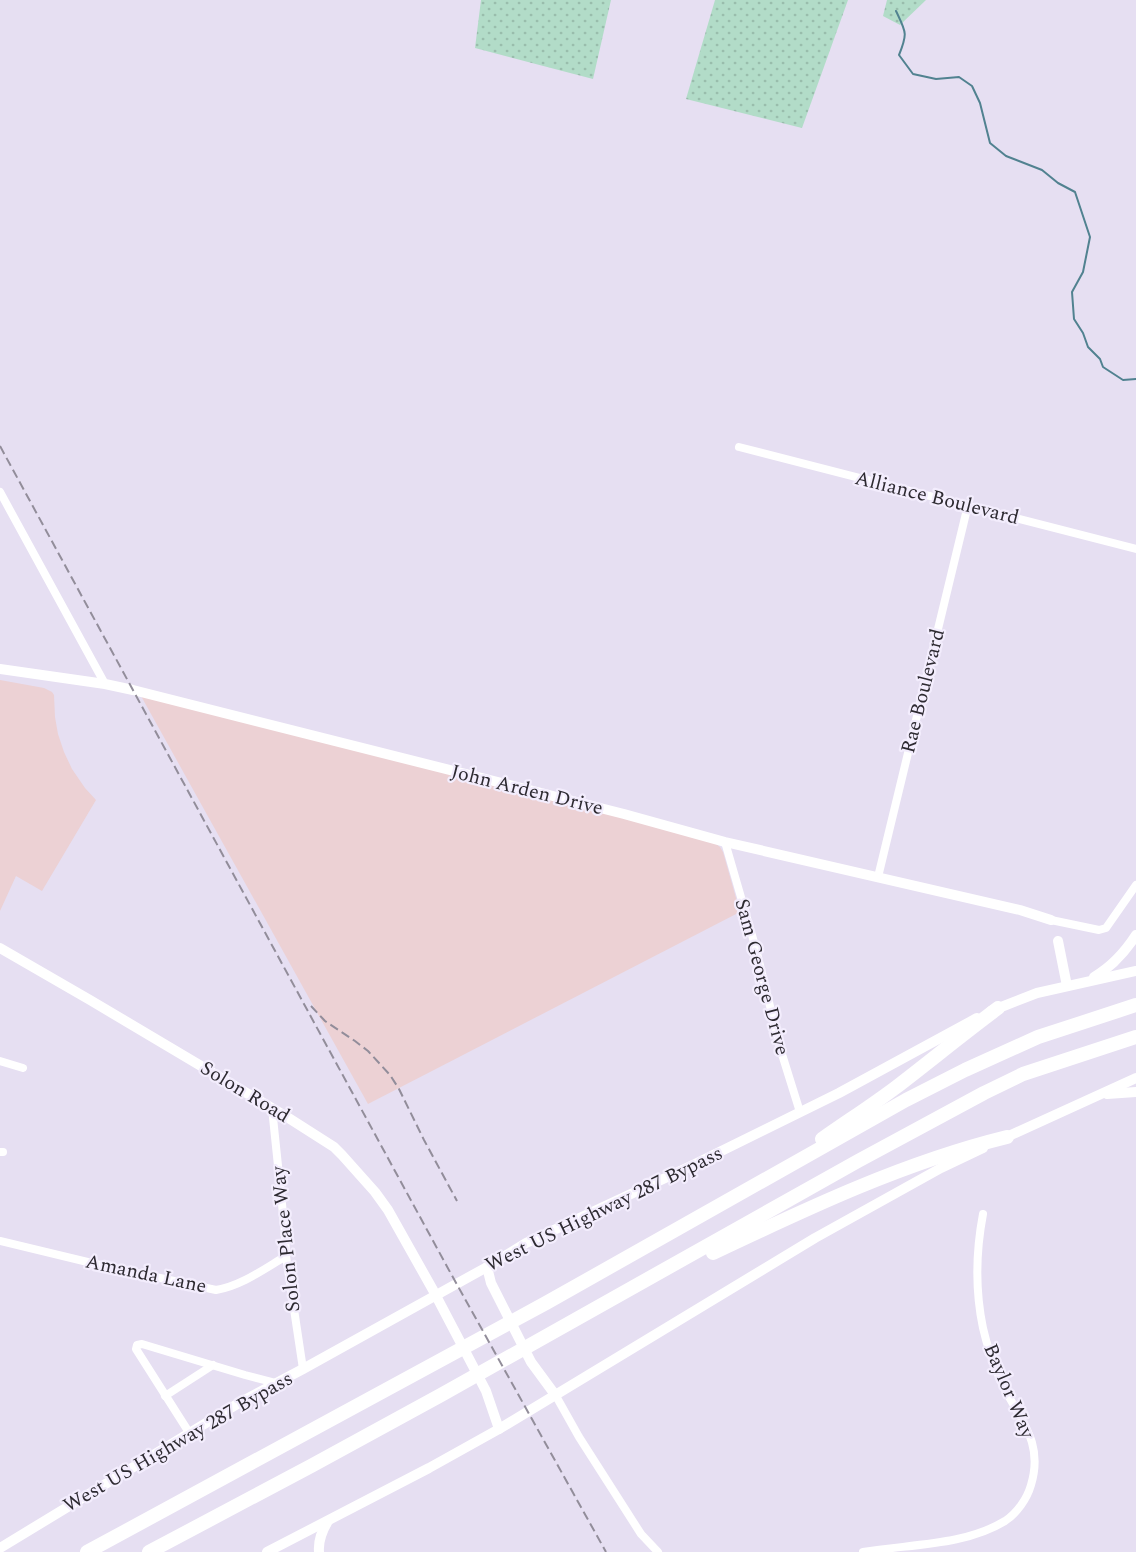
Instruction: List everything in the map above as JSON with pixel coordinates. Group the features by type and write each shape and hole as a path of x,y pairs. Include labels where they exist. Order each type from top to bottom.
{"highway":[{"path":"87,1552 546,1304 965,1070 1038,1037 1136,1005"},
{"path":"718,1208 865,1110 998,1008"},
{"path":"149,1552 441,1395 858,1161 984,1093 1023,1074 1136,1037"},
{"path":"669,1268 687,1264 775,1223 893,1173 966,1147 1007,1137"}],"main road":[{"name":"John Arden Drive","path":"0,669 133,690 698,833 725,842 1020,910 1052,920"},
{"path":"1086,981 1110,966 1136,935"},
{"path":"1058,941 1067,986"},
{"name":"Solon Road","path":"0,948 90,999 334,1147 388,1210 486,1391 499,1429"},
{"name":"West US Highway 287 Bypass","path":"0,1548 276,1383 526,1243 855,1085 988,1012 1028,996 1136,971"},
{"path":"267,1552 499,1429 815,1238 940,1168 1136,1078"},
{"path":"1100,1094 1136,1092"},
{"path":"487,1266 491,1283 531,1362 556,1396"},
{"path":"319,1552 319,1540 329,1520"}],"street":[{"name":"Alliance Boulevard","path":"739,447 1136,549"},
{"path":"1,496 105,684"},
{"name":"Rae Boulevard","path":"878,877 968,505"},
{"name":"Sam George Drive","path":"725,842 756,949 781,1051 800,1112"},
{"path":"1052,920 1099,930 1106,928 1136,885"},
{"path":"0,1062 23,1068"},
{"name":"Solon Place Way","path":"272,1108 286,1256 303,1369"},
{"name":"Baylor Way","path":"863,1552 953,1540 990,1528 1013,1515 1029,1493 1036,1470 1035,1452 1030,1434 1001,1382 983,1328 978,1288 978,1255 983,1214"},
{"name":"Amanda Lane","path":"0,1241 216,1290 240,1282 286,1256"},
{"path":"190,1434 136,1348 137,1345 142,1344 276,1383"},
{"path":"165,1396 213,1365"},
{"path":"556,1396 579,1437 641,1534 658,1552"}],"shaded area":[{"path":"0,680 44,688 52,692 58,734 64,752 72,769 96,800 42,891 16,876 0,911"},
{"path":"141,696 710,839 723,852 740,912 368,1104"}],"green space":[{"path":"481,0 611,0 593,79 475,48"},
{"path":"715,0 848,0 802,128 686,99"},
{"path":"887,0 926,0 900,25 883,16"}],"waterway":[{"path":"896,11 905,33 899,55 913,74 936,79 959,77 972,86 980,103 990,143 1006,156 1042,170 1058,183 1075,192 1090,237 1083,272 1072,292 1074,319 1088,347 1100,359 1103,367 1123,380 1136,379"}],"railway":[{"path":"0,446 450,1272 606,1552"},
{"path":"311,1006 325,1021 368,1051 390,1075 457,1201"}]}
